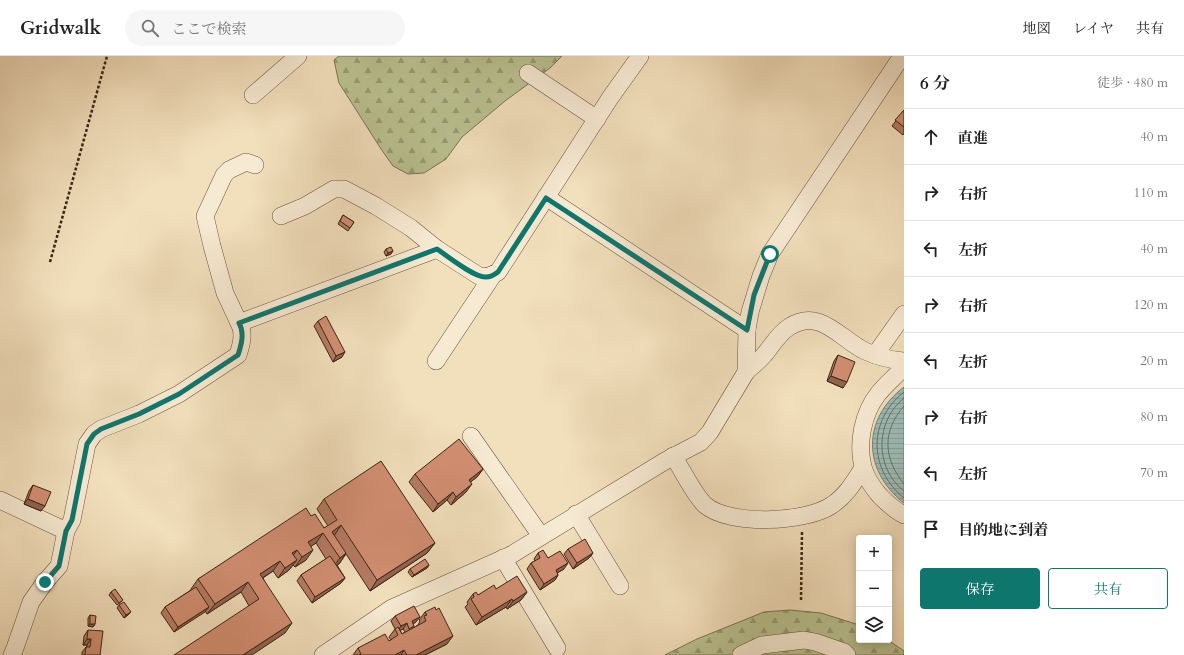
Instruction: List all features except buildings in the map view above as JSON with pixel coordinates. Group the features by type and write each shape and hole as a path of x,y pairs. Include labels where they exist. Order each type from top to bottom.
{"street":[{"path":"436,361 494,275 498,272 597,119 640,56"},
{"path":"746,372 747,330 754,295 770,254 902,56"},
{"path":"253,95 292,57"},
{"path":"528,73 597,119"},
{"path":"12,655 31,602 45,582 59,566 66,531 72,520 89,439 101,429 139,414 179,394 238,355 242,343 242,328 225,292 205,216 224,175 229,170 246,162 254,165"},
{"path":"281,216 304,206 334,189 344,189 376,206 411,228 437,249 479,276 487,277 494,275"},
{"path":"546,198 747,330"},
{"path":"239,323 437,249"},
{"path":"875,355 904,314"},
{"path":"323,655 392,608 511,555 673,456 701,442 710,432 746,372 764,356 783,332 797,323 814,321 826,324 857,346 875,355 904,361"},
{"path":"904,367 878,394 868,413 862,437 861,451 863,468 867,477 881,496 895,510 904,515"},
{"path":"471,436 541,536"},
{"path":"673,456 705,504 715,511 732,516 770,520 803,516 826,509 837,501 853,484 863,468"},
{"path":"0,500 66,531"},
{"path":"576,514 620,586"},
{"path":"503,558 557,648"},
{"path":"741,655 762,645 804,640 815,642 844,652 847,655"}],"path":[{"path":"50,262 107,56"},
{"path":"801,600 803,516"}],"green space":[{"path":"339,56 562,56 550,68 505,101 462,137 446,159 424,173 408,174 393,166 339,83 334,60"},
{"path":"790,610 821,613 856,624 856,643 892,643 904,651 904,655 665,655 697,639 764,612"}],"water":[{"path":"904,387 904,503 890,490 880,475 874,460 872,445 874,429 880,414 890,400"}],"route":[{"path":"45,582 59,566 66,531 72,520 89,439 101,429 139,414 179,394 238,355 242,343 242,328 239,323 437,249 479,276 487,277 494,275 498,272 546,198 747,330 754,295 770,254"}]}
